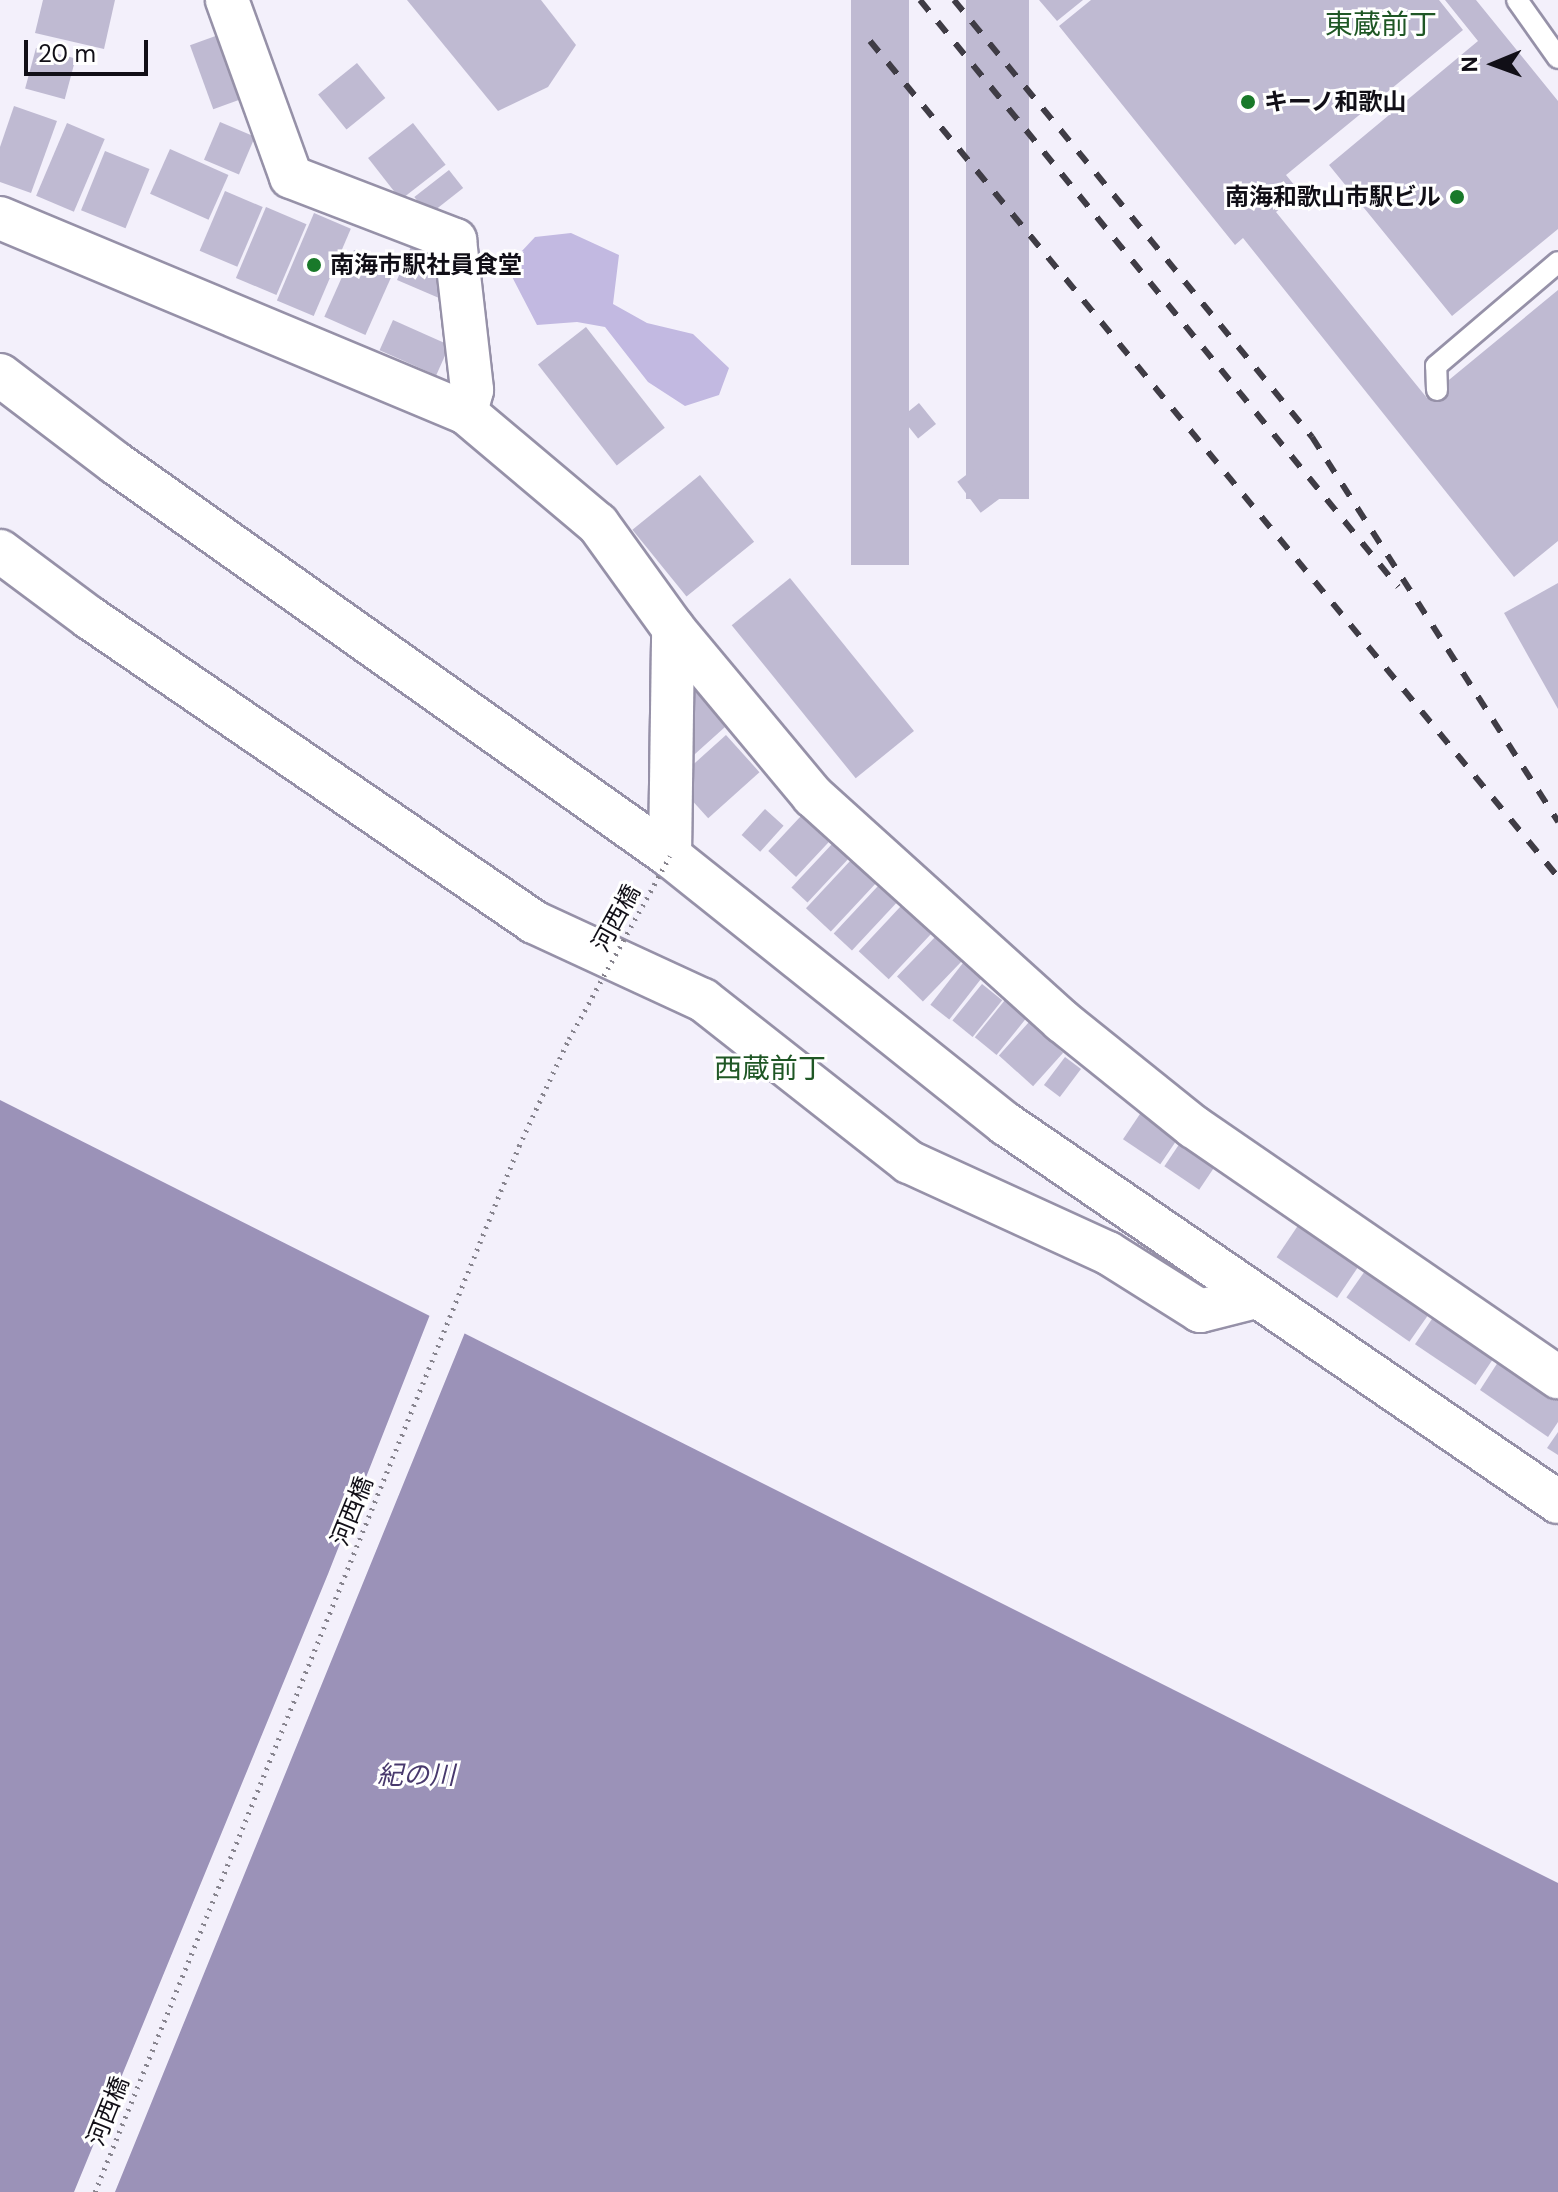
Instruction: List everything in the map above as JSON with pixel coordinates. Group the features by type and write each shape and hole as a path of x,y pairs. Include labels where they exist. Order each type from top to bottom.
{"street":[{"path":"227,0 291,177 455,240 472,390 466,413"},
{"path":"0,218 466,413 598,524 673,628 813,796 1062,1021 1194,1127 1558,1377"},
{"path":"0,375 117,464 670,856 1006,1124 1558,1502"},
{"path":"0,551 90,618 534,922 703,1000 909,1162 1108,1253 1200,1311 1256,1297"},
{"path":"670,856 673,628"}],"lane":[{"path":"1517,0 1558,58"},
{"path":"1437,390 1436,366 1558,262"}],"path":[{"name":"河西橋","path":"95,2192 519,1146 569,1039 670,856"}],"shaded area":[{"path":"571,233 619,255 613,304 647,323 693,334 729,368 719,395 685,406 648,382 605,327 577,322 537,325 507,267 535,237"}],"water":[{"name":"紀の川","path":"0,1100 1558,1883 1558,2192 0,2192"}],"pier":[{"path":"431,1312 466,1330 115,2192 74,2192 328,1574"}],"building":[{"path":"43,0 115,0 104,49 35,33"},
{"path":"407,0 541,0 576,45 548,87 498,111"},
{"path":"851,0 909,0 909,565 851,565"},
{"path":"966,0 1029,0 1029,499 966,499"},
{"path":"1039,0 1083,0 1057,21"},
{"path":"1091,0 1439,0 1463,30 1286,175 1300,192 1276,212 1427,398 1558,290 1558,541 1514,577 1243,238 1235,245 1059,26"},
{"name":"南海和歌山市駅ビル","path":"1445,0 1476,0 1558,101 1558,229 1452,316 1329,165 1478,41"},
{"path":"221,34 244,98 213,109 190,45"},
{"path":"36,48 76,59 65,99 25,89"},
{"path":"357,63 385,98 346,129 318,94"},
{"path":"14,106 57,121 31,193 0,182 0,147"},
{"path":"220,122 255,137 239,175 204,160"},
{"path":"67,123 105,139 74,212 36,196"},
{"path":"413,123 446,165 401,200 368,158"},
{"path":"170,149 228,175 209,220 150,194"},
{"path":"105,151 150,169 126,228 81,210"},
{"path":"449,170 463,188 428,215 414,197"},
{"path":"225,191 263,207 237,267 200,251"},
{"path":"266,207 307,224 276,295 236,278"},
{"name":"南海市駅社員食堂","path":"314,213 351,229 314,316 277,300"},
{"path":"415,237 444,249 446,284 439,298 397,280"},
{"path":"354,250 395,268 365,335 324,317"},
{"path":"393,320 450,345 436,375 380,350"},
{"path":"586,327 665,428 617,465 538,365"},
{"path":"919,403 936,424 918,438 901,417"},
{"path":"978,466 1001,497 981,513 957,482"},
{"path":"700,475 754,542 687,597 632,530"},
{"path":"790,578 914,731 856,778 732,625"},
{"path":"1558,583 1558,709 1504,613"},
{"path":"693,687 725,727 675,772"},
{"path":"726,735 759,772 708,818 675,781"},
{"path":"765,809 784,826 760,852 742,835"},
{"path":"801,816 829,842 796,877 768,851"},
{"path":"833,843 849,858 807,903 791,888"},
{"path":"851,860 876,883 831,931 806,908"},
{"path":"878,886 896,903 852,951 834,934"},
{"path":"901,906 931,934 889,979 859,951"},
{"path":"938,934 964,959 923,1001 897,976"},
{"path":"963,963 982,978 949,1020 930,1005"},
{"path":"982,984 1002,1000 973,1037 952,1021"},
{"path":"1005,1000 1027,1018 997,1055 975,1037"},
{"path":"1029,1022 1063,1053 1033,1086 999,1055"},
{"path":"1065,1057 1081,1069 1060,1097 1044,1085"},
{"path":"1142,1111 1179,1136 1160,1164 1123,1139"},
{"path":"1180,1143 1215,1166 1199,1190 1164,1166"},
{"path":"1299,1224 1360,1265 1337,1298 1277,1257"},
{"path":"1367,1268 1430,1312 1409,1342 1346,1297"},
{"path":"1434,1316 1495,1357 1476,1385 1415,1344"},
{"path":"1500,1359 1558,1398 1558,1422 1548,1437 1480,1390"},
{"path":"1558,1432 1558,1455 1547,1448"}],"railway":[{"path":"920,0 1398,587"},
{"path":"954,0 1312,437 1558,822"},
{"path":"870,41 1558,877"}],"place":[{"name":"キーノ和歌山","path":"1248,102"},
{"name":"南海和歌山市駅ビル","path":"1457,197"},
{"name":"南海市駅社員食堂","path":"314,265"}],"district":[{"name":"東蔵前丁","path":"1381,25"},
{"name":"西蔵前丁","path":"770,1069"}]}
